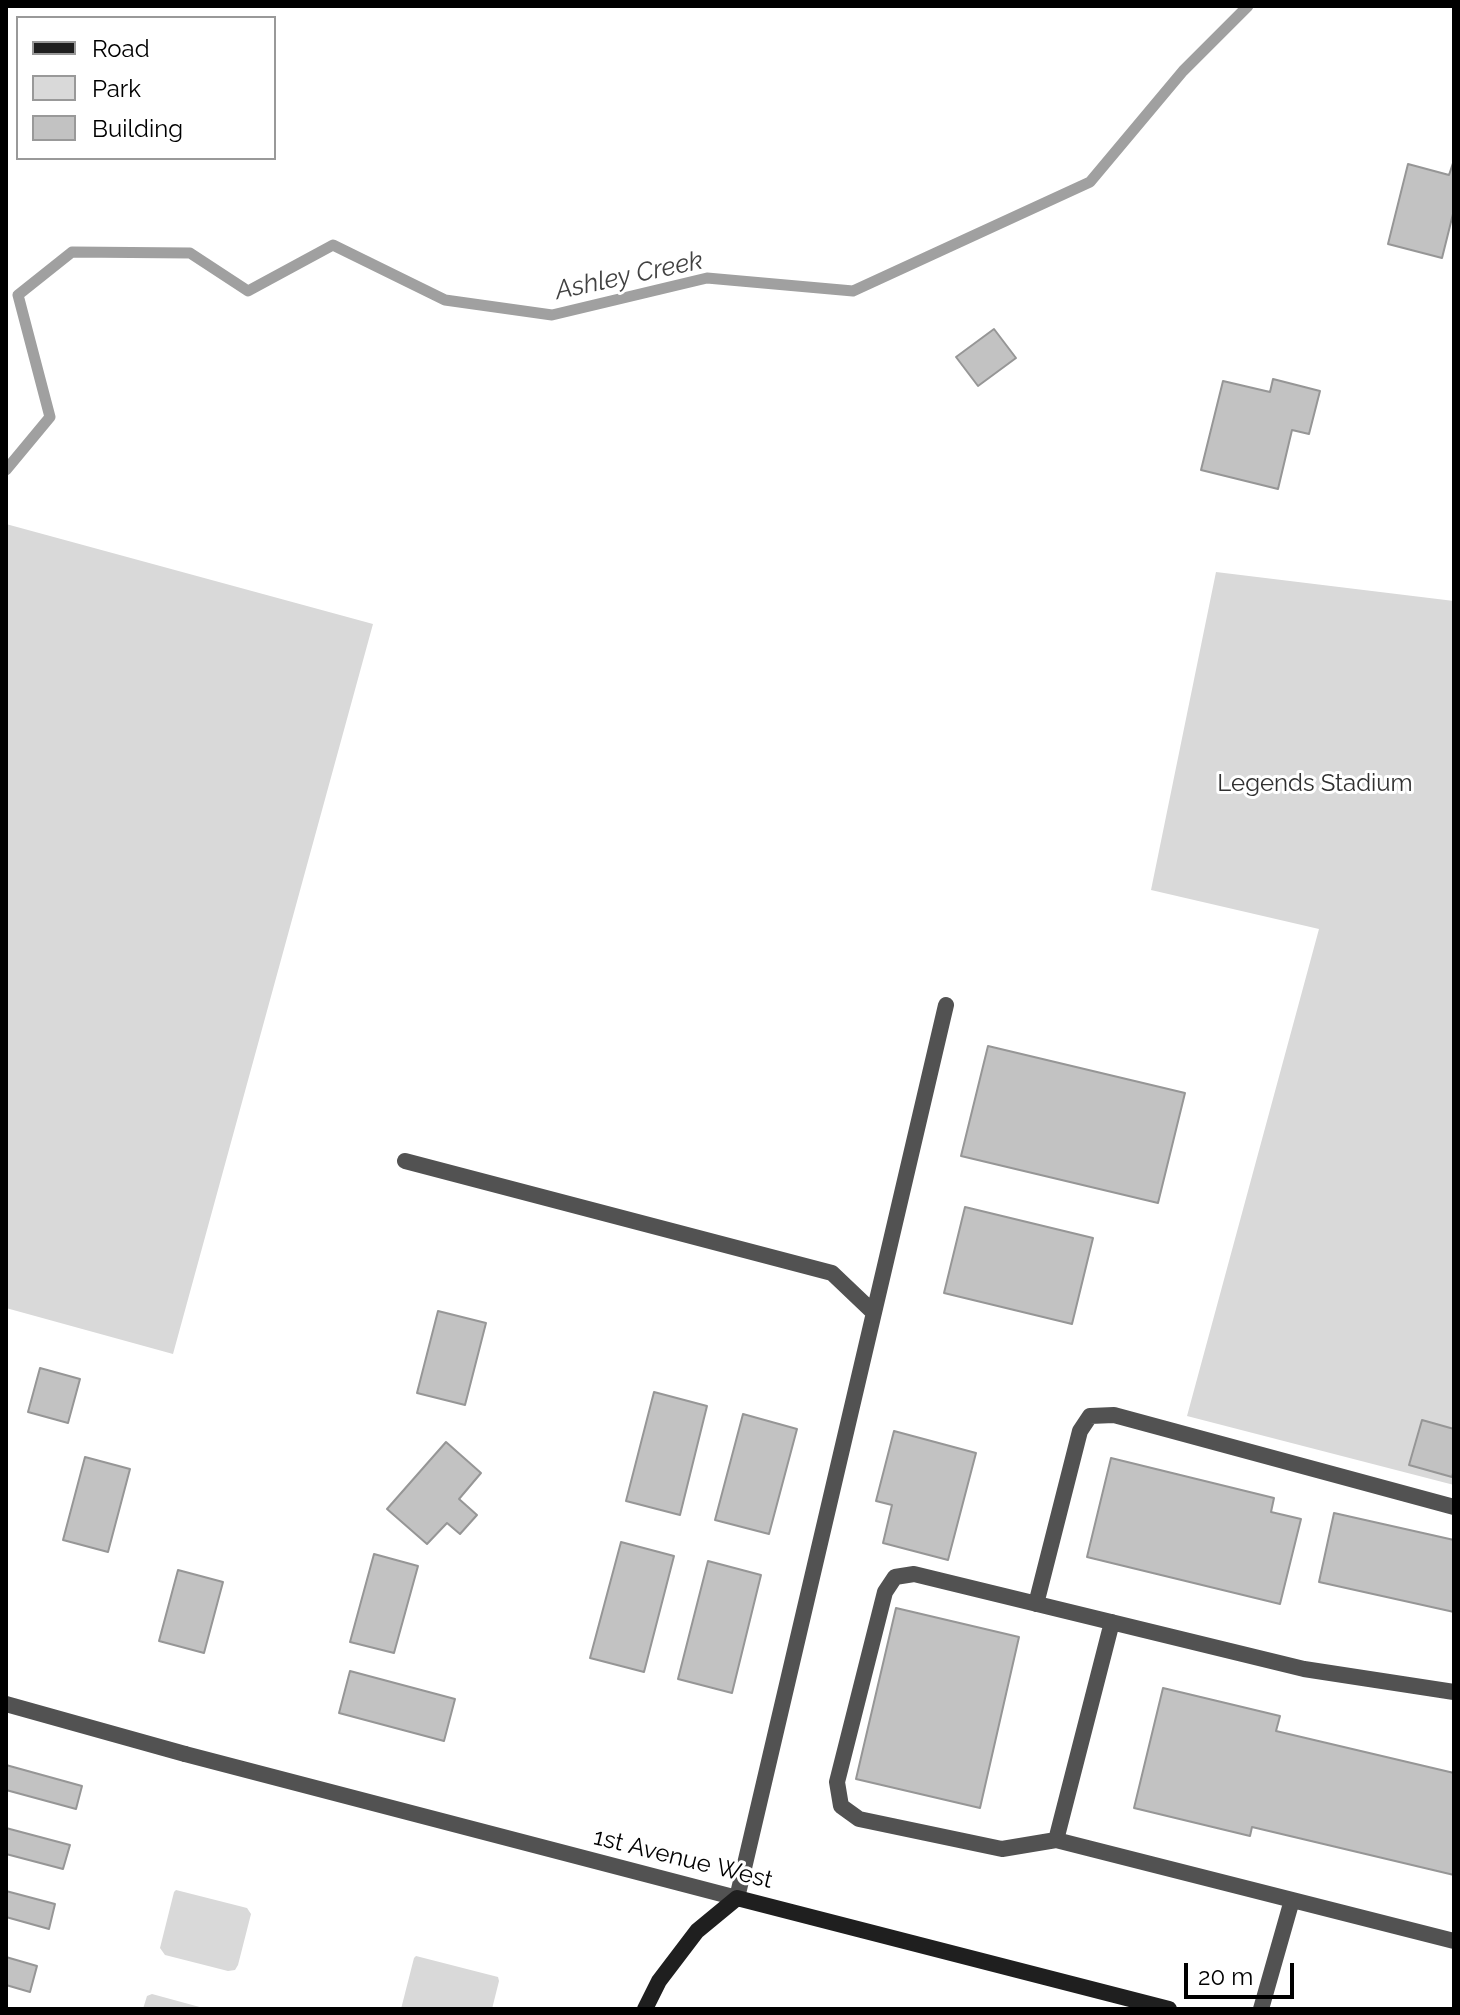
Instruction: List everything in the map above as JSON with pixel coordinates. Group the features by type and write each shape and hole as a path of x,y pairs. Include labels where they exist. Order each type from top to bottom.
{"street":[{"path":"645,2009 659,1981 697,1931 737,1898 946,1005"},
{"path":"405,1161 832,1273 874,1313"},
{"path":"1036,1604 1080,1431 1090,1416 1114,1415 1454,1507"},
{"path":"1454,1692 1304,1669 914,1574 895,1577 885,1592 837,1782 841,1806 859,1819 1002,1849 1056,1840 1454,1941"},
{"path":"1056,1840 1112,1622"},
{"name":"1st Avenue West","path":"6,1704 185,1754 1169,2009"},
{"path":"1261,2009 1292,1900"}],"green space":[{"path":"6,524 373,624 173,1354 6,1308"},
{"name":"Legends Stadium","path":"1216,572 1454,601 1454,1485 1187,1416 1319,929 1151,890"},
{"path":"176,1890 247,1908 251,1914 235,1970 228,1971 165,1955 160,1948"},
{"path":"416,1956 498,1977 492,2009 401,2009"},
{"path":"152,1994 207,2009 143,2009 147,1996"}],"building":[{"path":"1454,160 1454,210 1442,258 1388,244 1408,164 1449,175"},
{"path":"994,329 1016,358 978,386 956,357"},
{"path":"1273,379 1320,391 1309,434 1292,430 1278,489 1201,470 1223,381 1270,392"},
{"path":"988,1046 1185,1093 1158,1203 961,1156"},
{"path":"965,1207 1093,1238 1072,1324 944,1293"},
{"path":"438,1311 486,1323 465,1405 417,1393"},
{"path":"40,1368 80,1379 68,1423 28,1412"},
{"path":"654,1392 707,1406 680,1515 626,1501"},
{"path":"743,1414 797,1429 769,1534 715,1520"},
{"path":"1422,1420 1454,1429 1452,1477 1409,1465"},
{"path":"894,1431 976,1453 948,1560 883,1543 892,1505 876,1501"},
{"path":"446,1442 481,1473 459,1499 477,1515 460,1534 447,1523 427,1544 387,1509"},
{"path":"85,1457 130,1469 108,1552 63,1540"},
{"path":"1111,1458 1274,1498 1271,1512 1301,1519 1280,1604 1087,1557"},
{"path":"1334,1513 1454,1540 1454,1612 1319,1582"},
{"path":"621,1542 674,1556 644,1672 590,1658"},
{"path":"374,1554 418,1566 394,1653 350,1642"},
{"path":"708,1561 761,1575 732,1693 678,1679"},
{"path":"178,1570 223,1582 204,1653 159,1641"},
{"path":"896,1608 1019,1637 980,1808 856,1779"},
{"path":"350,1671 455,1699 444,1741 339,1713"},
{"path":"1163,1688 1280,1716 1276,1731 1454,1773 1454,1875 1252,1827 1250,1836 1134,1808"},
{"path":"6,1765 82,1786 76,1809 6,1790"},
{"path":"6,1828 70,1845 63,1869 6,1854"},
{"path":"6,1891 55,1904 49,1929 6,1917"},
{"path":"6,1957 37,1966 30,1992 6,1985"}],"waterway":[{"name":"Ashley Creek","path":"6,470 50,417 18,295 72,252 190,253 248,291 333,245 445,300 552,315 707,278 853,291 1090,182 1183,71 1248,6"}]}
